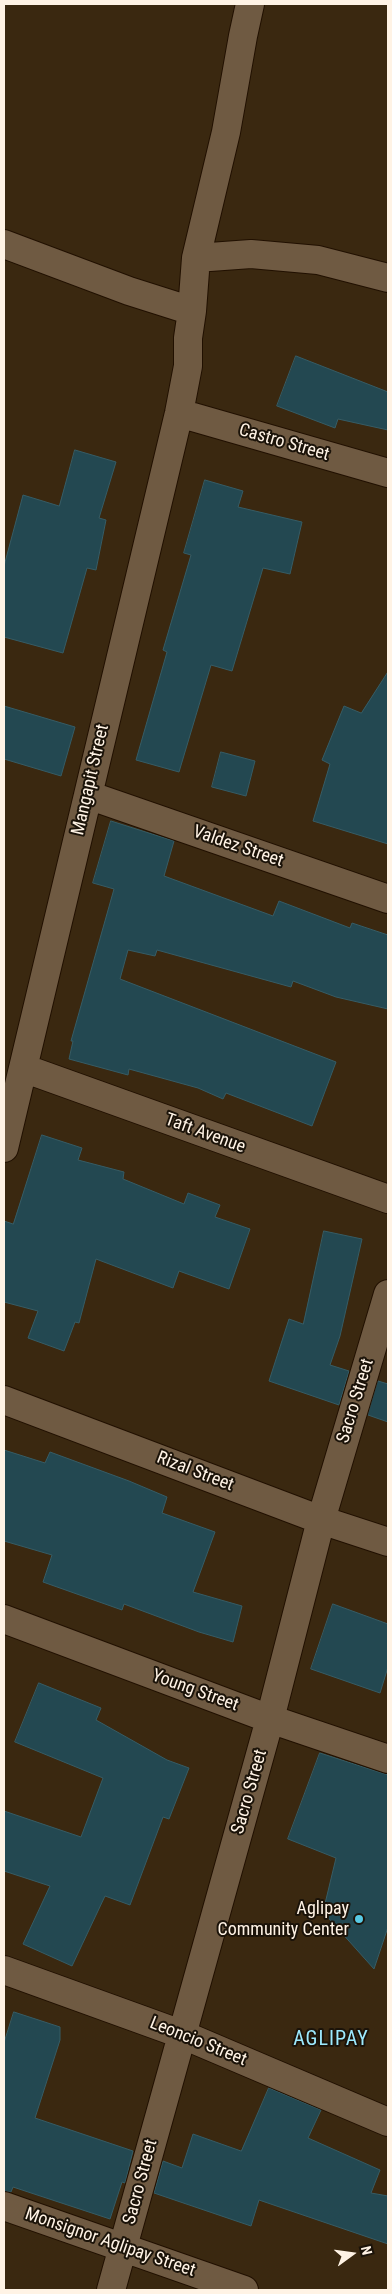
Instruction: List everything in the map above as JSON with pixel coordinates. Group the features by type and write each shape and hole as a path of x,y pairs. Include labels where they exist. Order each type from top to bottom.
{"street":[{"name":"Mangapit Street","path":"4,1148 179,413 188,366 188,338 196,258 226,132 242,36 250,4"},
{"path":"4,244 129,291 192,311"},
{"path":"196,258 251,254 318,260 388,278"},
{"name":"Castro Street","path":"179,413 388,473"},
{"name":"Valdez Street","path":"88,794 388,899"},
{"name":"Taft Avenue","path":"23,1068 388,1199"},
{"name":"Sacro Street","path":"111,2290 270,1719 321,1520 388,1294"},
{"name":"Rizal Street","path":"4,1400 321,1520 388,1542"},
{"name":"Young Street","path":"4,1619 270,1719 388,1759"},
{"name":"Leoncio Street","path":"4,1970 181,2034 388,2122"},
{"name":"Monsignor Aglipay Street","path":"4,2206 244,2290"}],"building":[{"path":"296,356 388,392 388,430 338,419 335,428 277,406"},
{"path":"75,450 116,462 99,518 106,520 96,570 87,568 63,653 4,637 4,566 23,495 59,506"},
{"path":"205,480 243,491 238,507 302,522 290,574 263,568 232,671 211,665 179,772 136,760 167,652 163,650 191,555 184,553"},
{"path":"388,672 388,844 313,821 330,764 322,760 344,706 361,713"},
{"path":"4,706 75,727 61,776 4,759"},
{"path":"221,752 255,761 246,796 212,787"},
{"path":"111,821 174,841 164,876 273,916 279,901 350,928 352,923 388,935 388,1009 336,997 293,981 291,987 157,950 155,956 128,950 120,979 336,1062 312,1126 226,1093 223,1099 198,1088 129,1069 128,1075 69,1059 73,1041 71,1041 114,889 93,883"},
{"path":"42,1135 82,1148 78,1160 124,1172 123,1179 184,1204 188,1193 220,1205 215,1217 250,1229 229,1289 179,1271 173,1288 96,1259 79,1323 75,1322 64,1351 28,1338 38,1311 4,1302 4,1221 13,1224"},
{"path":"324,1231 362,1239 340,1336 330,1365 349,1371 339,1405 269,1381 289,1319 303,1324"},
{"path":"378,1381 388,1384 388,1422 368,1415"},
{"path":"4,1450 45,1463 50,1452 129,1481 167,1497 162,1513 215,1532 193,1592 242,1606 233,1642 199,1632 124,1604 122,1610 43,1582 52,1555 4,1541"},
{"path":"333,1604 388,1624 388,1667 380,1693 311,1669"},
{"path":"39,1683 101,1708 96,1720 167,1760 189,1768 169,1819 163,1817 130,1905 105,1896 72,1966 23,1944 50,1886 4,1871 4,1811 81,1837 103,1778 15,1742"},
{"path":"320,1753 388,1775 388,1927 374,1969 323,1912 336,1858 288,1839"},
{"path":"14,2012 60,2027 60,2040 35,2118 133,2151 125,2183 122,2182 110,2219 13,2187 11,2192 4,2191 4,2043"},
{"path":"269,2088 321,2110 308,2138 380,2170 371,2193 388,2196 388,2244 259,2200 251,2226 154,2193 163,2161 182,2168 193,2134 241,2151"}],"place":[{"name":"Aglipay Community Center","path":"359,1919"}],"district":[{"name":"AGLIPAY","path":"331,2040"}]}
